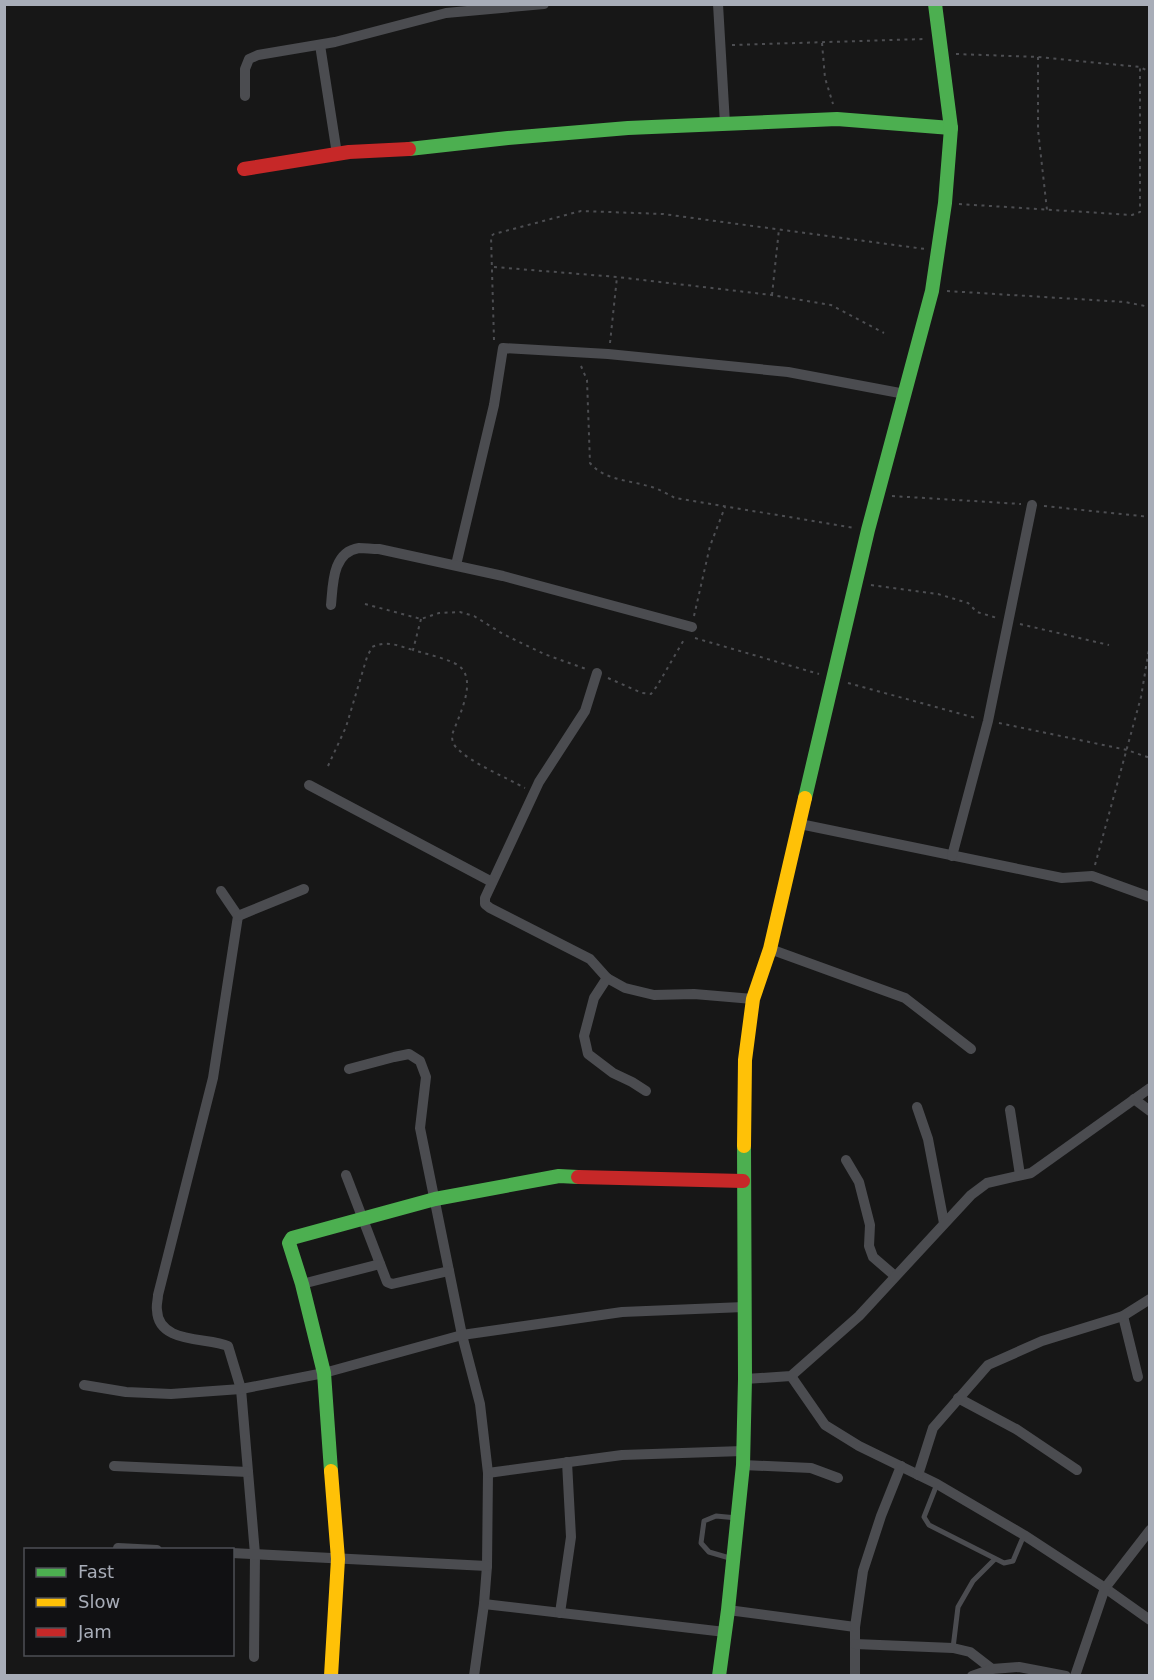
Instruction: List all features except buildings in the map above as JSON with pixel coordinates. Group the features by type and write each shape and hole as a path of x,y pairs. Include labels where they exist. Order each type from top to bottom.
{"main road":[{"path":"719,1676 734,1559 743,1458 745,1379 742,1181 745,1060 753,999 770,949 868,530 932,291 945,203 951,128 935,4"},
{"path":"244,169 337,154 628,128 837,119 951,128"},
{"path":"331,1676 338,1559 324,1373 289,1240 435,1199 559,1176 742,1181"}],"street":[{"path":"245,96 245,69 249,59 258,55 335,42 446,13 544,4"},
{"path":"718,4 725,124"},
{"path":"320,45 337,154"},
{"path":"456,566 494,405 503,348 608,354 788,372 905,394"},
{"path":"952,856 988,721 1032,505"},
{"path":"331,605 334,577 340,559 350,551 359,548 379,549 503,576 692,627"},
{"path":"597,673 585,711 539,782 492,882 485,898 485,904 590,959 607,978 625,988 654,994 694,994 753,999"},
{"path":"309,785 492,882"},
{"path":"800,824 1062,878 1092,876 1149,897"},
{"path":"238,916 303,889"},
{"path":"221,891 238,916 213,1078 158,1295 156,1312 162,1325 174,1334 186,1339 218,1342 228,1346 232,1356 240,1389 255,1554 254,1657"},
{"path":"770,949 905,998 971,1049"},
{"path":"607,978 594,998 584,1036 588,1054 613,1073 646,1091"},
{"path":"349,1069 409,1054 420,1062 426,1077 420,1128 462,1335 480,1404 488,1473 487,1566 474,1676"},
{"path":"745,1379 791,1376 859,1316 970,1195 987,1183 1031,1173 1149,1088"},
{"path":"1134,1099 1149,1111"},
{"path":"917,1107 928,1139 944,1223"},
{"path":"1011,1110 1020,1176"},
{"path":"846,1160 859,1182 870,1225 868,1246 873,1257 895,1276"},
{"path":"346,1176 387,1282 449,1271"},
{"path":"302,1284 380,1264"},
{"path":"918,1475 933,1428 988,1365 1042,1341 1123,1316 1149,1299"},
{"path":"84,1385 126,1392 171,1394 240,1389 324,1373 462,1335 622,1312 744,1307"},
{"path":"1123,1316 1138,1377"},
{"path":"791,1376 825,1425 859,1446 937,1484 1024,1535 1149,1620"},
{"path":"958,1398 1016,1429 1077,1470"},
{"path":"488,1473 622,1455 743,1458 811,1468 837,1478"},
{"path":"560,1613 570,1537 567,1462"},
{"path":"114,1466 248,1472"},
{"path":"855,1676 855,1627 863,1571 901,1466"},
{"path":"1075,1676 1105,1588 1149,1530"},
{"path":"234,1553 487,1566"},
{"path":"484,1604 725,1632"},
{"path":"728,1611 855,1627"},
{"path":"855,1644 953,1648 970,1652 992,1669"},
{"path":"972,1676 992,1669 1019,1667 1066,1676"}],"lane":[{"path":"937,1484 924,1517 929,1525 1004,1563 1013,1561 1024,1535"},
{"path":"734,1559 709,1552 701,1543 705,1521 716,1516 738,1518"},
{"path":"953,1648 958,1607 973,1581 995,1559"}],"path":[{"path":"720,45 939,38"},
{"path":"822,42 825,78 837,119"},
{"path":"941,54 1038,57 1140,67 1149,72"},
{"path":"1038,57 1038,130 1047,210"},
{"path":"945,203 1132,215 1140,212 1140,67"},
{"path":"496,345 491,239 494,234 581,211 663,213 939,251"},
{"path":"772,295 779,229"},
{"path":"492,267 617,277 772,295 831,305 884,333"},
{"path":"608,354 617,277"},
{"path":"932,291 1125,302 1149,307"},
{"path":"575,352 587,380 590,463 595,470 612,477 650,486 675,498 868,530"},
{"path":"877,495 1032,505 1149,517"},
{"path":"692,627 710,546 725,507"},
{"path":"856,582 938,594 968,603 977,612 1109,645"},
{"path":"365,604 421,619 439,613 460,612 474,616 503,634 544,654 597,673 642,693 651,694 687,636 834,679"},
{"path":"413,650 421,619"},
{"path":"328,766 346,727 372,647 390,643 455,663 465,670 467,690 452,741 456,748 470,759 534,793"},
{"path":"1092,876 1141,697 1148,666 1149,643"},
{"path":"1127,750 1149,758"}],"traffic: fast":[{"path":"805,798 868,530 932,291 945,203 951,128 935,4"},
{"path":"409,149 628,128 837,119 951,128"},
{"path":"719,1676 743,1465 744,1146"},
{"path":"331,1471 324,1373 302,1284 289,1243 292,1238 435,1199 559,1176 578,1177"}],"traffic: slow":[{"path":"744,1146 745,1060 753,999 770,949 805,798"},
{"path":"331,1471 338,1559 331,1676"}],"traffic: jam":[{"path":"244,169 349,152 409,149"},
{"path":"578,1177 743,1181"}]}
